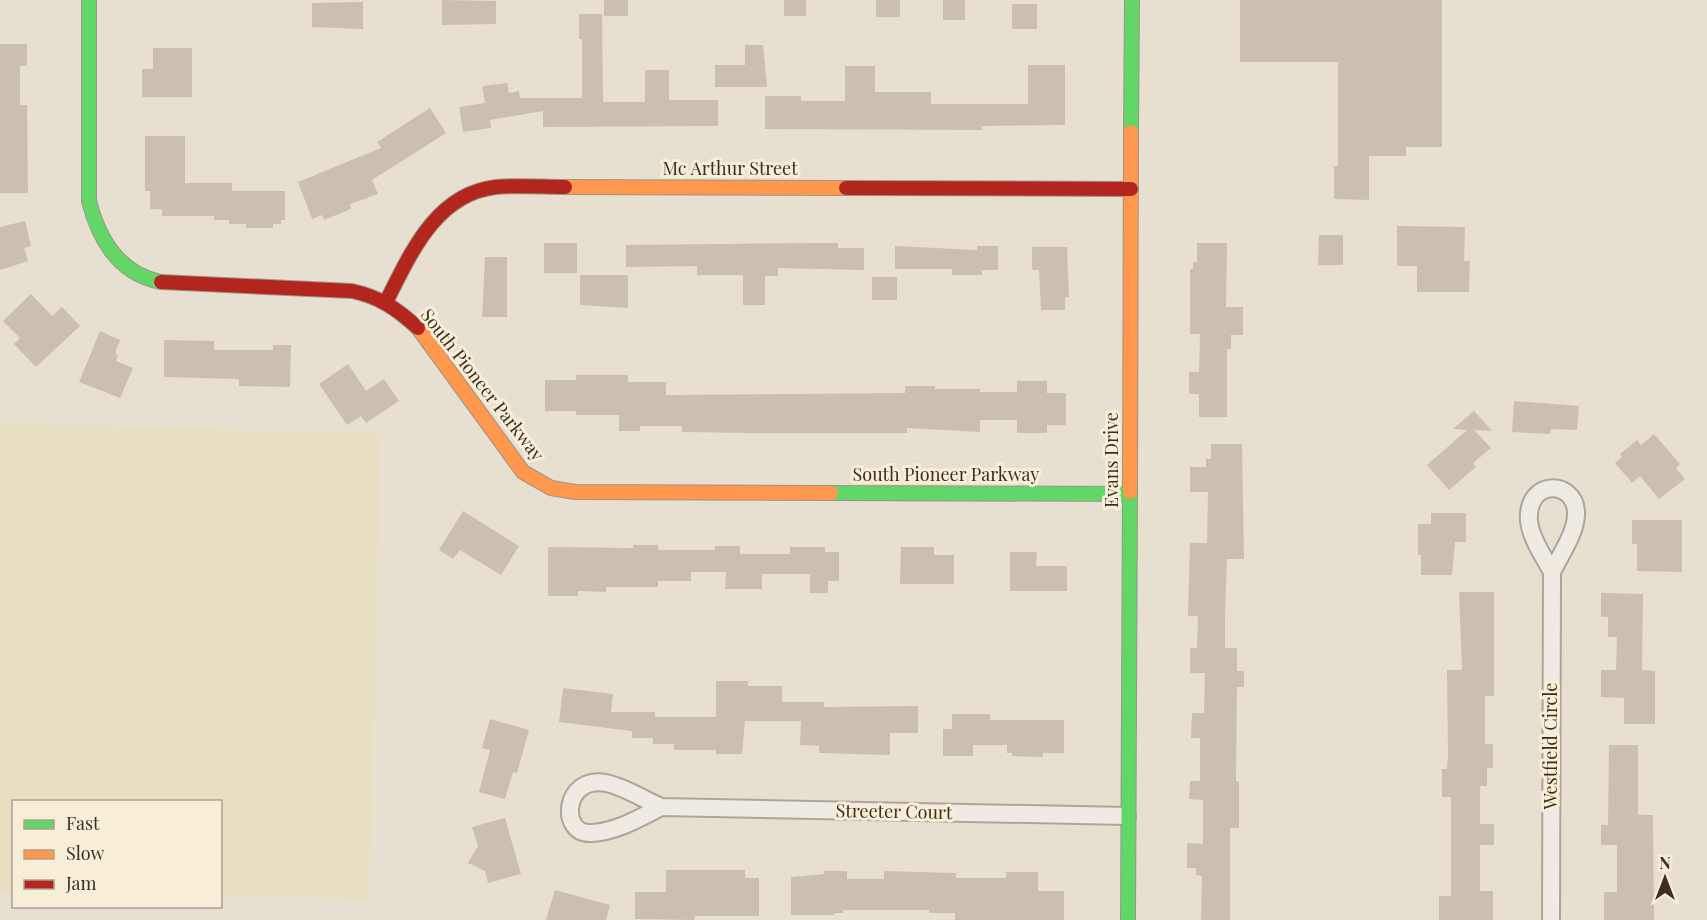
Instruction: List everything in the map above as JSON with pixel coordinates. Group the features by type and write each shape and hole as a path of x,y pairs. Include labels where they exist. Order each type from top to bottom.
{"street":[{"name":"South Pioneer Parkway","path":"89,0 89,201 99,234 120,261 144,278 173,285 352,291 386,302 416,326 516,464 536,481 551,488 574,492 1130,494"},
{"name":"Evans Drive","path":"1128,920 1132,0"},
{"name":"Mc Arthur Street","path":"386,302 431,221 458,199 495,187 1131,189"},
{"name":"Westfield Circle","path":"1551,920 1552,573"},
{"name":"Streeter Court","path":"660,807 626,825 590,834 579,829 572,821 570,810 571,798 576,790 588,784 604,782 660,807 1127,816"}],"shaded area":[{"path":"0,423 381,434 369,899 222,896 222,800 12,800 12,893 0,893"}],"building":[{"path":"442,0 496,1 496,24 442,25"},
{"path":"604,0 628,0 628,16 604,16"},
{"path":"784,0 806,0 806,16 784,16"},
{"path":"876,0 900,0 900,17 876,17"},
{"path":"943,0 965,0 965,20 943,20"},
{"path":"1240,0 1442,0 1442,147 1406,147 1406,156 1369,156 1369,200 1334,199 1334,166 1338,166 1338,62 1240,62"},
{"path":"363,2 363,29 312,27 312,3"},
{"path":"1012,4 1037,4 1037,29 1012,29"},
{"path":"579,14 602,14 603,102 645,102 645,70 669,70 669,100 718,100 718,126 543,127 543,111 490,120 491,128 463,132 459,107 485,103 482,86 507,83 509,93 519,91 520,98 582,98 582,39 579,39"},
{"path":"0,44 27,44 27,66 20,66 20,105 27,105 28,193 0,193"},
{"path":"745,45 763,45 767,87 715,87 715,65 745,65"},
{"path":"153,48 192,48 192,97 142,97 142,69 153,69"},
{"path":"1028,65 1065,65 1065,125 982,126 982,130 765,129 765,96 801,96 801,101 845,101 845,66 875,66 875,92 931,92 931,104 1028,104"},
{"path":"430,108 446,133 372,180 378,194 350,204 351,209 324,220 322,215 312,219 298,182 381,148 377,142"},
{"path":"145,136 185,136 185,183 232,183 232,191 285,191 285,220 281,220 281,224 273,224 273,228 246,228 246,224 229,224 229,220 214,220 214,216 162,216 162,209 150,209 150,191 145,191"},
{"path":"25,221 31,246 24,248 28,261 0,270 0,227"},
{"path":"1397,226 1465,227 1464,261 1470,261 1469,292 1417,292 1417,266 1397,266"},
{"path":"1319,235 1343,235 1343,265 1318,265"},
{"path":"544,243 577,243 577,273 544,273"},
{"path":"838,243 838,248 864,248 864,270 778,268 778,276 765,276 765,305 743,305 743,275 697,275 697,266 626,267 626,245"},
{"path":"1197,243 1227,243 1226,307 1243,307 1243,335 1231,335 1231,349 1227,349 1227,417 1199,417 1199,394 1189,394 1189,372 1199,372 1200,334 1190,334 1190,269 1193,269 1193,262 1197,262"},
{"path":"895,246 977,250 977,246 998,246 998,270 982,270 982,275 952,275 952,269 895,269"},
{"path":"1032,247 1067,247 1069,297 1065,297 1065,310 1041,310 1039,270 1032,270"},
{"path":"485,257 507,257 507,317 482,317"},
{"path":"580,275 628,275 628,308 580,305"},
{"path":"872,277 897,277 897,300 872,300"},
{"path":"31,294 52,316 62,307 80,326 36,367 14,344 20,338 3,321"},
{"path":"100,331 120,340 115,353 118,355 116,361 133,368 120,398 79,382"},
{"path":"164,340 214,341 214,350 273,350 273,345 291,345 290,387 239,386 239,379 164,377"},
{"path":"348,364 366,391 384,379 399,401 366,423 361,416 347,425 319,384"},
{"path":"576,375 628,375 628,382 666,382 666,395 905,393 905,386 980,389 980,392 1017,392 1017,381 1047,381 1047,393 1066,393 1066,425 1047,425 1047,433 1017,433 1017,420 980,420 980,432 907,428 907,433 682,432 682,426 640,426 640,431 619,431 619,415 576,415 576,411 545,411 545,380 576,380"},
{"path":"1514,401 1579,406 1577,430 1551,429 1550,434 1512,432"},
{"path":"1474,411 1492,431 1474,430 1491,448 1473,463 1476,467 1449,490 1427,465 1467,430 1453,429"},
{"path":"1654,434 1680,464 1676,468 1685,479 1659,499 1640,476 1632,483 1615,463 1622,457 1620,454 1637,440 1641,445"},
{"path":"1211,444 1242,444 1244,559 1227,559 1225,616 1225,648 1237,648 1237,671 1244,671 1244,687 1237,687 1236,781 1239,781 1239,828 1230,828 1230,920 1201,920 1202,876 1196,875 1196,868 1187,868 1187,843 1203,844 1203,800 1189,799 1190,781 1200,781 1200,738 1191,738 1192,713 1204,713 1205,673 1190,673 1190,648 1197,648 1198,616 1188,616 1190,543 1207,543 1208,492 1190,492 1190,467 1206,467 1206,459 1211,459"},
{"path":"463,511 519,546 501,575 460,550 453,559 439,550"},
{"path":"1431,513 1466,513 1466,542 1455,542 1452,575 1421,575 1421,555 1418,555 1418,524 1431,524"},
{"path":"1632,520 1682,520 1682,572 1637,571 1637,544 1632,544"},
{"path":"633,545 658,545 658,550 715,550 715,546 740,546 740,554 790,554 790,547 825,547 825,552 839,552 839,581 828,581 828,593 810,593 810,574 762,574 762,589 725,589 726,572 691,572 691,581 658,581 658,587 606,587 606,592 578,591 578,596 548,596 548,547 633,548"},
{"path":"901,547 934,547 934,555 954,555 954,584 900,584"},
{"path":"1010,552 1037,552 1036,566 1067,566 1067,591 1010,591"},
{"path":"1459,592 1494,592 1494,696 1485,696 1485,744 1493,744 1493,768 1487,768 1487,786 1480,786 1480,824 1494,824 1494,845 1480,845 1480,891 1493,891 1493,920 1439,920 1439,896 1451,896 1451,797 1442,797 1442,769 1447,769 1448,755 1447,670 1462,670"},
{"path":"1601,593 1643,594 1642,670 1655,671 1655,724 1624,724 1624,698 1601,697 1601,670 1616,670 1617,637 1608,637 1608,617 1601,617"},
{"path":"716,681 748,681 748,686 782,686 782,702 824,702 824,707 918,706 918,733 890,733 890,755 819,753 819,746 800,745 801,721 745,721 742,754 716,754 716,750 674,750 674,744 653,744 653,738 632,738 632,731 559,722 563,688 613,694 611,712 655,712 655,717 716,717"},
{"path":"952,714 990,714 990,720 1064,720 1064,753 1043,753 1043,757 1012,756 1012,753 1007,753 1007,745 973,745 973,756 943,756 943,729 952,729"},
{"path":"490,719 529,730 517,773 513,772 505,799 479,792 490,750 482,748"},
{"path":"1609,745 1638,745 1638,815 1653,815 1654,920 1604,920 1604,892 1617,892 1617,845 1601,845 1601,825 1608,825"},
{"path":"505,818 521,874 488,883 485,871 468,863 478,846 472,827"},
{"path":"666,870 745,870 745,878 759,878 759,916 695,916 694,920 635,919 635,892 666,892"},
{"path":"824,871 847,871 847,879 884,879 884,871 956,873 956,878 1006,878 1006,872 1038,872 1038,891 1064,891 1064,920 955,920 955,913 929,913 929,910 843,910 843,913 834,913 834,915 791,915 791,877 824,874"},
{"path":"555,890 610,905 606,920 546,920"}],"traffic: fast":[{"path":"89,0 89,201 99,229 113,253 133,271 161,282"},
{"path":"1131,132 1132,0"},
{"path":"1128,920 1130,492"},
{"path":"831,493 1130,494"}],"traffic: slow":[{"path":"1130,492 1131,132"},
{"path":"565,187 846,188"},
{"path":"418,328 523,472 551,488 575,492 831,493"}],"traffic: jam":[{"path":"386,302 415,247 441,214 456,201 475,192 496,187 565,187"},
{"path":"846,188 1131,189"},
{"path":"161,282 352,291 388,305 418,328"}]}
